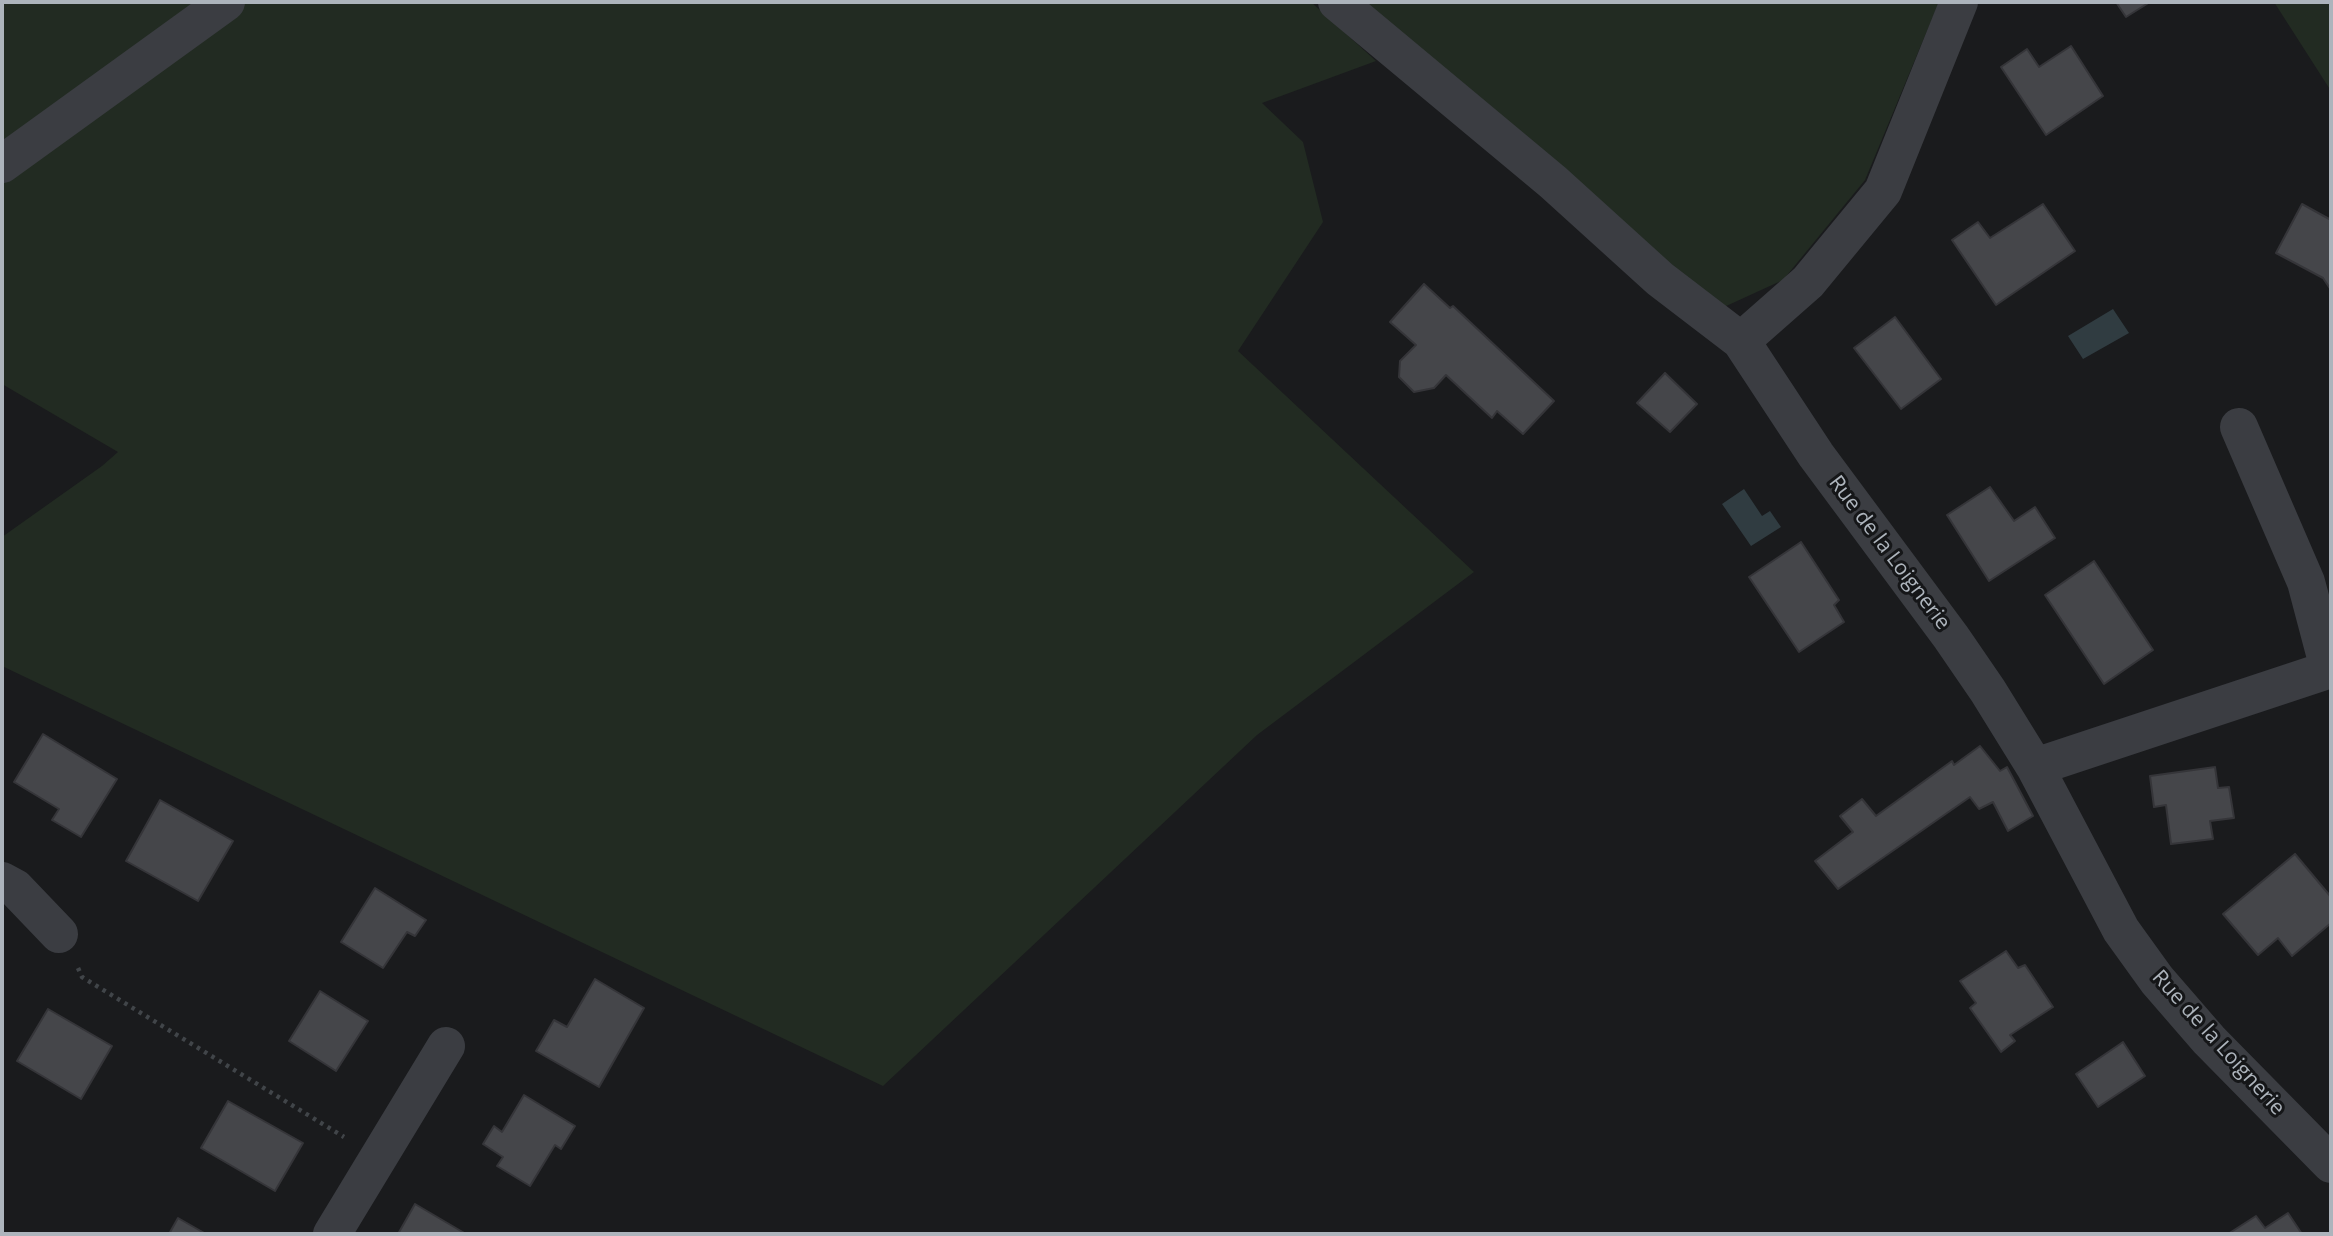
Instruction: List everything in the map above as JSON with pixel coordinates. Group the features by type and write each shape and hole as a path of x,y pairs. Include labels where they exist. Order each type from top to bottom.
{"street":[{"path":"2,164 226,2"},
{"name":"Rue de la Loignerie","path":"1337,2 1553,182 1660,279 1741,341 1815,454 1951,637 2035,767 2120,930 2157,980 2209,1040 2331,1164"},
{"path":"1741,341 1808,282 1883,191 1959,2"},
{"path":"2035,767 2330,669 2306,582 2239,427"},
{"path":"2,881 15,888 60,933"},
{"path":"332,1234 446,1046"}],"path":[{"path":"60,933 82,977 378,1157"}],"shaded area":[{"path":"2,2 1311,2 1376,61 1262,103 1303,142 1323,222 1238,351 1474,572 1257,735 883,1086 2,666 2,537 118,452 2,384"},
{"path":"1360,2 1939,2 1865,180 1783,280 1724,307 1678,284"},
{"path":"2274,2 2331,2 2331,91"},
{"path":"2113,309 2129,333 2083,359 2068,336"},
{"path":"1744,489 1762,516 1770,511 1781,527 1751,546 1722,504"}],"building":[{"path":"2116,2 2150,2 2126,17"},
{"path":"2071,46 2103,96 2046,135 2001,67 2027,49 2039,67"},
{"path":"2043,204 2075,251 1996,305 1952,240 1978,222 1990,238"},
{"path":"2302,204 2331,220 2331,290 2323,278 2276,253"},
{"path":"1424,284 1450,308 1453,306 1554,401 1523,434 1497,411 1492,418 1446,375 1434,388 1414,392 1399,377 1400,361 1416,345 1390,322"},
{"path":"1895,317 1941,379 1901,409 1854,348"},
{"path":"1665,373 1697,404 1670,432 1637,403"},
{"path":"1990,487 2014,521 2035,507 2055,538 1989,581 1947,515"},
{"path":"1801,542 1839,600 1834,605 1844,622 1799,652 1749,577"},
{"path":"2094,561 2153,650 2104,684 2045,595"},
{"path":"43,734 117,779 81,837 52,820 59,809 14,782"},
{"path":"1980,746 2000,771 2007,767 2033,816 2008,831 1993,802 1979,809 1970,797 1838,889 1815,861 1853,832 1840,816 1862,799 1876,816 1952,761 1954,765"},
{"path":"2215,767 2218,788 2229,787 2234,818 2210,821 2213,839 2171,844 2166,805 2154,807 2150,776"},
{"path":"160,800 233,841 198,901 126,861"},
{"path":"2295,854 2331,897 2331,923 2292,956 2278,938 2258,955 2223,914"},
{"path":"375,888 426,920 415,936 407,932 383,968 341,942"},
{"path":"2006,951 2018,968 2025,965 2053,1007 2010,1035 2015,1041 2001,1052 1970,1008 1976,1003 1960,981"},
{"path":"595,979 644,1008 599,1087 536,1051 554,1020 567,1027"},
{"path":"320,991 368,1021 336,1071 289,1041"},
{"path":"48,1009 112,1046 81,1099 17,1061"},
{"path":"2123,1042 2145,1076 2098,1107 2076,1074"},
{"path":"524,1095 575,1126 561,1149 555,1145 530,1186 497,1166 503,1157 483,1144 494,1126 502,1132"},
{"path":"228,1101 303,1143 275,1191 201,1148"},
{"path":"415,1204 466,1234 398,1234"},
{"path":"2288,1213 2302,1234 2228,1234 2256,1216 2265,1228"},
{"path":"178,1218 206,1234 169,1234"}]}
